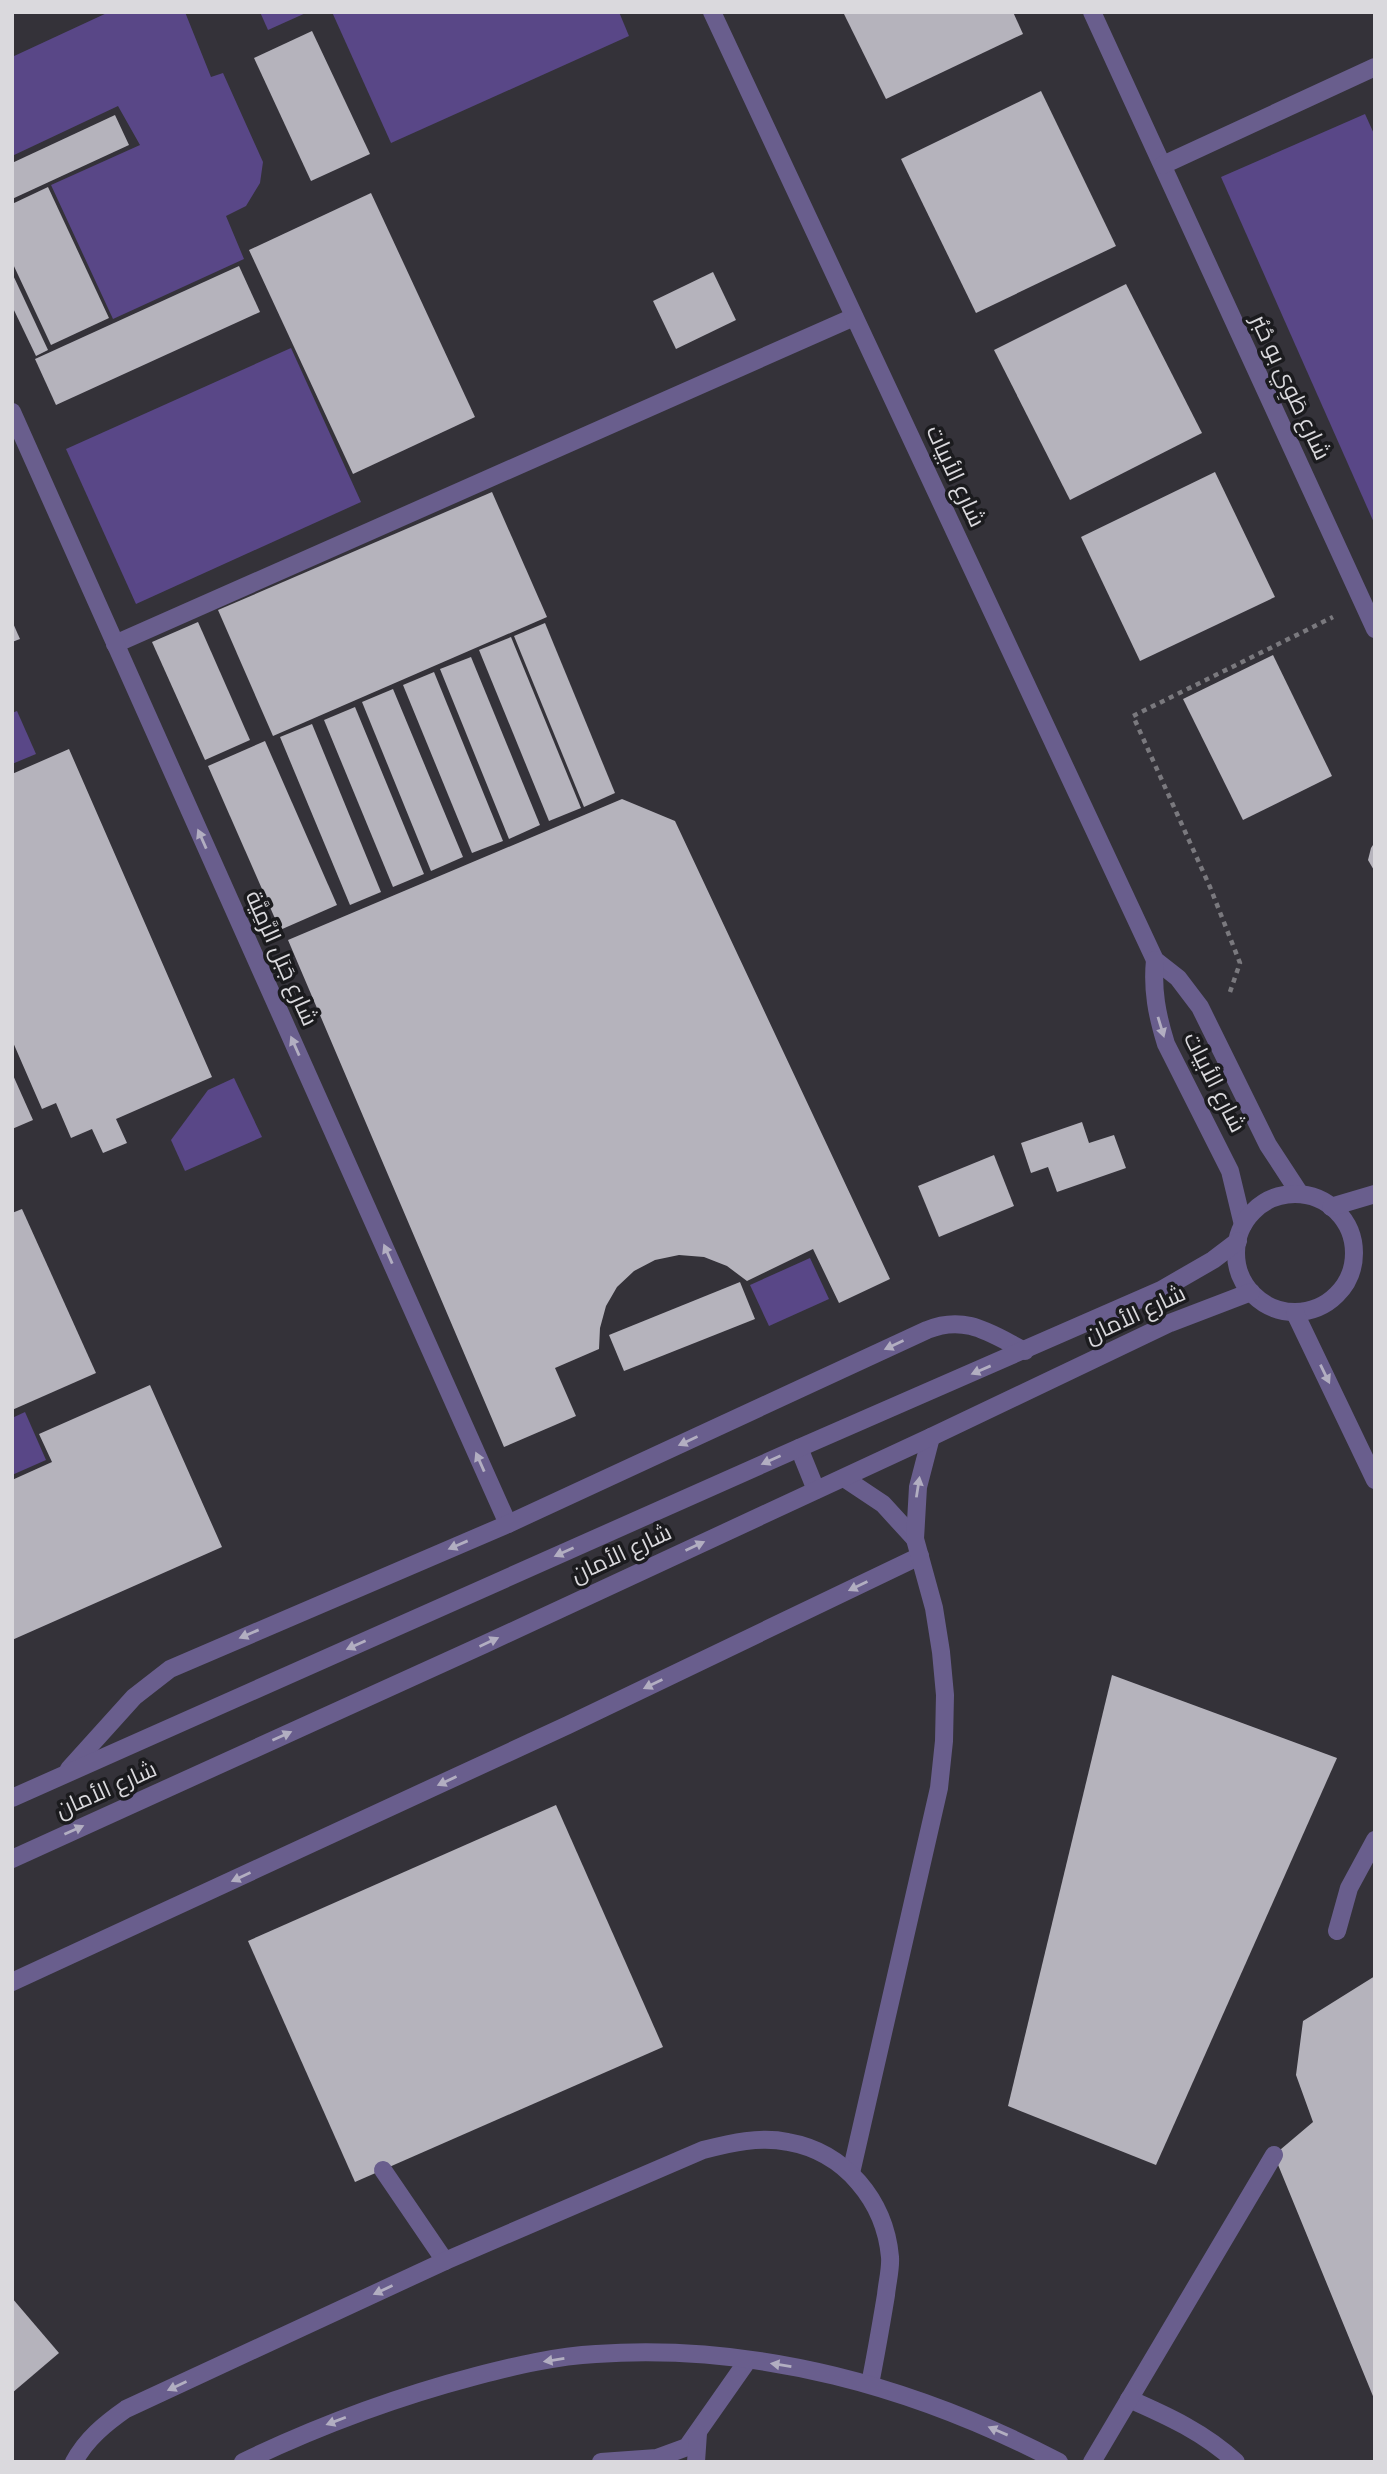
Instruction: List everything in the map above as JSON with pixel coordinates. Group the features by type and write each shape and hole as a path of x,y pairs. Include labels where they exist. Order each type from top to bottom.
{"street":[{"name":"شارع الأبيات","path":"712,12 1155,960 1154,1002 1159,1023 1166,1044 1230,1171 1240,1233"},
{"name":"شارع طَوِي بو حُبُر","path":"1092,12 1375,629"},
{"path":"1163,165 1375,67"},
{"path":"115,644 854,317"},
{"name":"شارع جَبَل الرَّمِيَّة","path":"12,412 508,1524"},
{"name":"شارع الأبيات","path":"1155,960 1178,978 1200,1007 1268,1145 1300,1195"},
{"path":"1331,1207 1375,1194"},
{"path":"1283,1195 1317,1198 1331,1207 1350,1233 1353,1265 1348,1280 1326,1304 1311,1310 1279,1310 1264,1303 1251,1292 1241,1278 1236,1259 1240,1233 1253,1211 1267,1201 1283,1195"},
{"name":"شارع الأمان","path":"12,1798 1161,1290 1188,1276 1240,1233"},
{"name":"شارع الأمان","path":"12,1858 844,1478 1170,1323 1251,1292"},
{"path":"1295,1312 1375,1480"},
{"path":"64,1775 134,1697 170,1669 508,1524 937,1326 972,1324 1025,1351"},
{"path":"851,2174 939,1788 945,1695 934,1608 917,1547 918,1487 931,1437"},
{"path":"799,1448 816,1490"},
{"path":"844,1478 883,1504 917,1547"},
{"path":"12,1983 556,1731 917,1547"},
{"path":"1337,1931 1349,1888 1375,1840"},
{"path":"75,2462 92,2437 126,2409 445,2261 704,2150 762,2140 786,2141 810,2147 831,2158 851,2174 867,2192 879,2213 887,2236 891,2261 870,2384"},
{"path":"1092,2462 1275,2155"},
{"path":"383,2170 445,2261"},
{"path":"243,2462 296,2436 368,2409 519,2365 595,2354 672,2353 748,2360 811,2370 870,2384 943,2408 1009,2435 1059,2462"},
{"path":"601,2462 657,2460 687,2447 748,2360"},
{"path":"1129,2399 1175,2418 1221,2447 1236,2462"},
{"path":"696,2462 698,2433"}],"path":[{"path":"1228,997 1240,962 1210,887 1133,716 1363,603"}],"shaded area":[{"path":"109,12 185,12 211,77 223,73 263,162 260,183 246,206 226,216 244,259 113,319 51,185 140,145 118,106 12,156 12,57"},
{"path":"260,12 308,12 268,30"},
{"path":"332,12 619,12 629,36 391,143"},
{"path":"1365,114 1375,136 1375,525 1221,177"},
{"path":"291,348 361,502 136,604 66,449"},
{"path":"17,711 36,754 12,764 12,713"},
{"path":"234,1078 262,1137 185,1171 171,1140 208,1090"},
{"path":"810,1258 829,1299 769,1326 750,1285"},
{"path":"25,1412 46,1460 12,1475 12,1418"}],"building":[{"path":"843,12 1013,12 1023,34 886,99"},
{"path":"312,31 370,154 311,181 254,58"},
{"path":"1041,91 1116,246 976,313 901,159"},
{"path":"115,115 129,145 12,199 12,163"},
{"path":"48,187 109,318 51,345 12,262 12,204"},
{"path":"371,193 475,417 353,474 249,250"},
{"path":"239,266 260,312 56,405 35,359"},
{"path":"713,272 736,320 676,349 653,301"},
{"path":"12,273 48,350 36,356 12,306"},
{"path":"1126,284 1202,433 1070,500 994,350"},
{"path":"1215,472 1275,597 1140,661 1081,537"},
{"path":"492,492 547,617 273,736 218,610"},
{"path":"12,621 20,639 12,642"},
{"path":"198,622 250,740 205,760 152,642"},
{"path":"545,623 615,793 584,807 514,636"},
{"path":"511,637 581,808 549,821 479,650"},
{"path":"1273,655 1332,776 1243,820 1183,699"},
{"path":"471,657 540,825 509,839 440,669"},
{"path":"434,672 503,841 472,853 403,685"},
{"path":"393,689 463,857 431,871 362,702"},
{"path":"355,707 424,874 393,887 324,720"},
{"path":"312,724 381,892 350,905 280,737"},
{"path":"265,741 337,905 280,930 208,766"},
{"path":"69,749 212,1077 116,1119 127,1143 103,1153 92,1129 71,1138 56,1103 42,1109 12,1040 12,774"},
{"path":"622,799 675,821 890,1279 839,1303 813,1249 747,1281 727,1266 704,1257 679,1255 655,1260 634,1271 617,1287 606,1306 600,1328 599,1349 555,1368 576,1416 504,1447 288,940"},
{"path":"1375,842 1375,872 1368,860"},
{"path":"12,1073 33,1120 12,1129"},
{"path":"1082,1122 1089,1143 1114,1135 1126,1168 1057,1192 1048,1167 1031,1173 1021,1143"},
{"path":"994,1155 1014,1206 939,1237 918,1186"},
{"path":"22,1209 96,1373 12,1410 12,1213"},
{"path":"740,1282 755,1319 624,1371 609,1335"},
{"path":"150,1385 222,1547 12,1640 12,1480 52,1462 39,1434"},
{"path":"1112,1675 1337,1758 1156,2165 1008,2106"},
{"path":"556,1805 663,2047 355,2182 248,1941"},
{"path":"1375,1976 1375,2401 1274,2155 1313,2122 1296,2075 1303,2021"},
{"path":"12,2298 59,2353 12,2393"}]}
